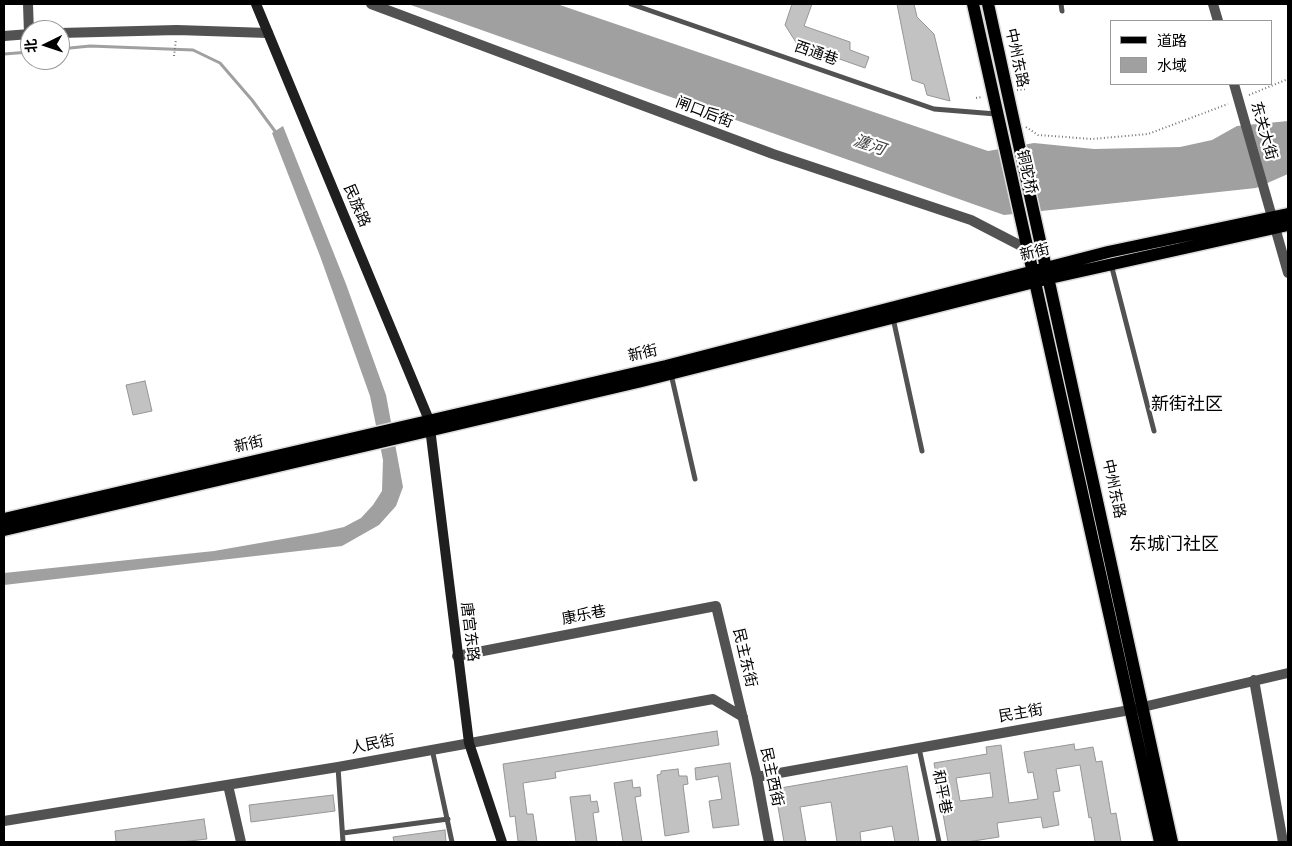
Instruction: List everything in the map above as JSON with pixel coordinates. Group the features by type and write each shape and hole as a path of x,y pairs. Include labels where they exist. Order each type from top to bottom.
{"main road":[{"name":"中州东路","path":"973,4 996,114"},
{"name":"中州东路","path":"988,4 1012,118"},
{"name":"铜驼桥","path":"996,114 1026,243"},
{"name":"铜驼桥","path":"1012,118 1038,232"},
{"name":"新街","path":"430,425 1048,272 1279,223 1288,214"},
{"name":"中州东路","path":"1038,232 1144,707 1172,842"},
{"name":"中州东路","path":"1026,243 1160,842"},
{"name":"新街","path":"4,530 398,432 671,374 893,318 1033,276"},
{"name":"新街","path":"4,519 364,440"}],"street":[{"path":"28,4 29,20"},
{"name":"民族路","path":"256,4 430,425"},
{"name":"闸口后街","path":"370,4 773,154 971,220 1026,243"},
{"path":"1213,4 1218,20"},
{"path":"70,33 177,30 268,33"},
{"path":"4,36 20,35"},
{"name":"东关大街","path":"1234,85 1264,188 1279,223 1288,274"},
{"name":"唐宫东路","path":"430,425 457,656 470,743 502,842"},
{"name":"康乐巷","path":"457,656 716,606"},
{"name":"民主东街","path":"716,606 743,717"},
{"name":"民主街","path":"757,777 1130,710 1288,673"},
{"path":"1254,680 1283,842"},
{"name":"人民街","path":"4,821 228,786 713,700 743,717"},
{"name":"民主西街","path":"743,717 769,842"},
{"path":"228,786 241,842"}],"lane":[{"name":"西通巷","path":"631,4 934,109 996,114"},
{"path":"1061,4 1062,11"},
{"path":"1110,258 1154,431"},
{"path":"893,318 922,451"},
{"path":"671,374 695,479"},
{"name":"和平巷","path":"919,747 938,842"},
{"path":"432,749 452,842"},
{"path":"338,767 344,833 342,842"},
{"path":"344,833 448,819"}],"path":[{"path":"174,56 177,30"},
{"path":"1012,118 1038,135 1092,139 1148,134 1239,100 1288,79"}],"water":[{"name":"瀍河","path":"408,4 557,4 988,151 1034,143 1094,149 1180,147 1212,140 1237,126 1288,121 1288,174 1256,188 1004,215"},
{"path":"283,126 346,284 386,395 403,487 396,506 379,525 342,546 4,585 4,573 214,551 344,527 361,518 382,491 383,460 370,396 320,256 272,133"}],"building":[{"path":"792,4 812,4 804,26 850,42 850,50 869,57 865,68 797,44 785,25"},
{"path":"897,4 914,4 917,17 934,34 950,101 927,95 924,84 912,80"},
{"path":"145,381 152,411 133,415 126,385"},
{"path":"717,731 719,745 555,772 556,778 523,783 527,814 533,814 537,842 518,841 515,816 510,817 503,764"},
{"path":"1074,744 1075,750 1093,747 1096,762 1102,761 1111,814 1116,813 1121,842 1095,842 1080,765 1056,769 1060,791 1053,792 1059,825 1043,828 1041,817 997,823 999,837 967,842 948,842 934,763 987,754 986,747 1001,745 1009,803 1038,799 1033,772 1028,773 1024,752","holes":["990,773 993,797 960,801 956,778"]},
{"path":"730,763 739,825 713,828 709,801 722,799 718,776 696,780 695,768"},
{"path":"907,766 919,842 895,842 892,826 860,832 861,842 837,842 831,802 800,807 806,842 784,842 775,789"},
{"path":"678,769 679,776 687,776 688,784 683,785 689,832 665,836 657,775 661,774 661,771"},
{"path":"632,780 633,788 640,787 641,796 635,797 642,842 623,842 614,783"},
{"path":"333,795 335,811 251,822 249,805"},
{"path":"590,795 591,802 597,801 599,812 593,813 597,842 576,842 570,797"},
{"path":"204,819 207,839 181,842 116,842 115,831"},
{"path":"445,830 446,842 394,842 393,837"}],"waterway":[{"path":"70,48 90,46 193,50 220,63 252,100 277,134"},
{"path":"4,54 20,53"}],"district":[{"name":"新街社区","path":"1187,405"},
{"name":"东城门社区","path":"1174,545"}]}
